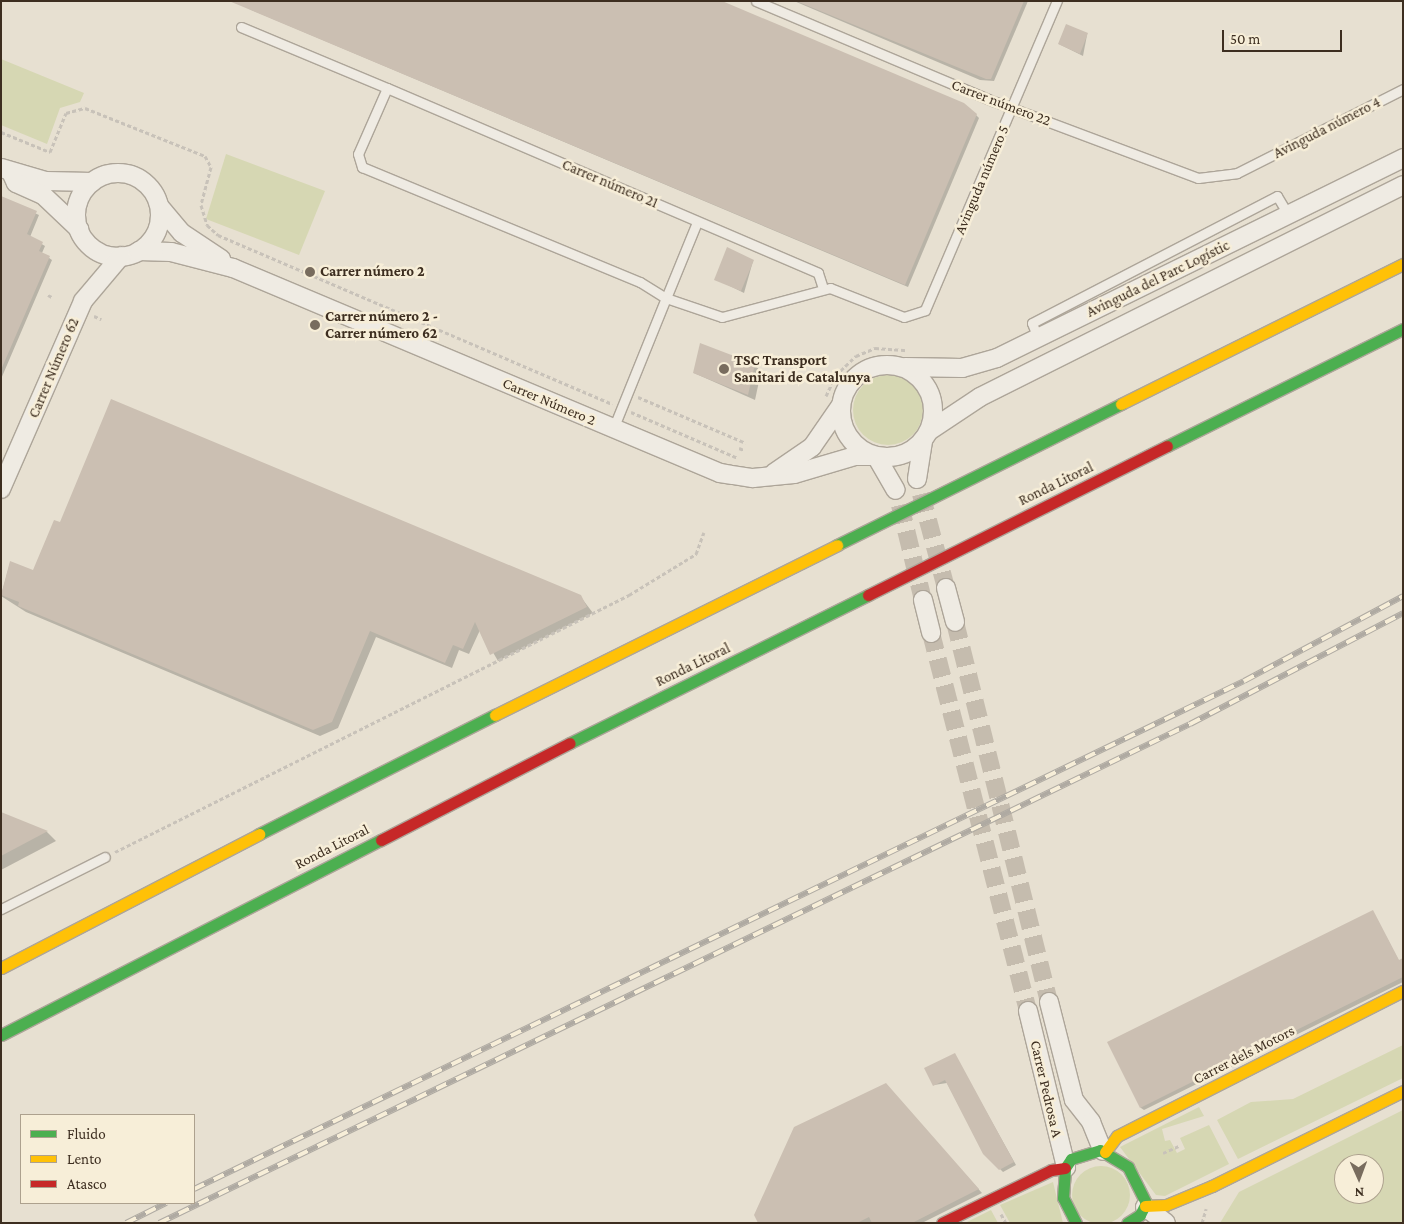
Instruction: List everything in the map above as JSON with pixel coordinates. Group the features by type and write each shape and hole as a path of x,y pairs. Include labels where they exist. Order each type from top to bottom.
{"main road":[{"path":"1,968 348,788 1403,264"},
{"name":"Ronda Litoral","path":"1,1035 636,710 1403,329"},
{"name":"Carrer dels Motors","path":"1104,1152 1117,1136 1403,991"},
{"path":"1127,1223 1145,1206 1166,1205 1212,1186 1403,1091"},
{"path":"942,1223 1065,1167 1080,1155 1104,1152 1134,1175 1145,1206"},
{"path":"1065,1167 1063,1198 1076,1223"}],"street":[{"name":"Avinguda del Parc Logístic","path":"905,367 944,369 981,364 1289,216 1403,158"},
{"path":"6,170 46,181 92,182 114,173 133,175 150,186 160,208 156,233 140,251 121,256 94,249 79,229 43,195 16,183 6,170"},
{"path":"79,229 78,203 92,182"},
{"name":"Avinguda del Parc Logístic","path":"926,435 980,397 1403,185"},
{"name":"Carrer Número 2","path":"160,208 182,233 233,268"},
{"name":"Carrer Número 2","path":"140,251 171,252 233,268 720,473 767,477 810,471 855,456 875,456"},
{"name":"Carrer Número 62","path":"1,489 83,301 121,256"},
{"path":"767,477 812,447 841,405 849,385 864,370 878,365 905,367 918,376 931,395 934,417 926,435 918,479"},
{"path":"841,405 846,433 875,456 896,490"},
{"path":"875,456 896,457 926,435"},
{"path":"946,588 955,622"},
{"path":"923,600 932,634"},
{"name":"Carrer Pedrosa A","path":"1049,1002 1074,1100 1091,1122 1104,1152"},
{"name":"Carrer Pedrosa A","path":"1028,1011 1065,1167"},
{"path":"1145,1206 1166,1223"}],"lane":[{"name":"Carrer número 22","path":"756,1 1012,108 1180,174 1212,179 1250,166"},
{"name":"Avinguda número 5","path":"823,288 839,290 904,317 920,314 929,304 1057,1"},
{"name":"Carrer número 21","path":"241,27 818,273 823,288"},
{"path":"387,88 358,154 362,167 640,282 666,298 713,316 731,315 823,288"},
{"name":"Avinguda número 4","path":"1250,166 1403,89"},
{"path":"613,429 697,222"},
{"path":"1,909 105,857"}],"path":[{"path":"1,132 50,152 66,113 85,108 205,156 212,167 201,206 207,225 218,236 607,402"},
{"path":"627,393 746,443"},
{"path":"739,448 744,450"},
{"path":"105,857 637,591 696,554 704,532"},
{"path":"1163,1153 1179,1146"}],"green space":[{"path":"1,59 84,93 80,102 60,108 47,144 1,125"},
{"path":"226,154 325,191 299,255 206,219"},
{"path":"888,375 901,378 913,385 920,397 923,410 920,423 913,435 901,442 888,445 875,442 863,435 856,423 853,410 856,397 863,385 875,378"},
{"path":"1403,1045 1403,1078 1238,1159 1217,1120 1251,1102 1293,1099"},
{"path":"1199,1107 1204,1116 1162,1129 1165,1141 1170,1140 1177,1153 1185,1149 1180,1138 1209,1125 1229,1164 1165,1196 1156,1195 1120,1147"},
{"path":"1403,1110 1403,1223 1220,1223 1239,1192"},
{"path":"1101,1166 1117,1171 1125,1179 1130,1195 1125,1211 1117,1219 1101,1224 1085,1219 1077,1211 1072,1195 1077,1179 1085,1171"},
{"path":"1053,1182 1063,1223 1010,1223 1000,1205"},
{"path":"991,1210 998,1223 965,1223"}],"building":[{"path":"229,1 722,1 964,103 977,114 905,285"},
{"path":"796,1 1024,1 991,79 986,79"},
{"path":"1066,24 1088,33 1080,54 1058,44"},
{"path":"1,196 37,211 27,234 43,242 39,251 50,256 1,370"},
{"path":"727,247 754,260 741,291 714,280"},
{"name":"TSC Transport Sanitari de Catalunya","path":"700,343 755,364 748,395 693,373"},
{"path":"111,399 581,595 587,607 490,655 475,622 463,649 453,645 445,663 370,631 332,722 313,730 18,606 19,602 1,595 10,561 33,570 54,520 60,522"},
{"path":"1,812 48,831 1,856"},
{"path":"1373,910 1399,960 1403,958 1403,977 1140,1108 1107,1042"},
{"path":"955,1053 1014,1162 999,1170 983,1154 945,1080 933,1086 924,1068"},
{"path":"886,1083 979,1189 912,1223 872,1223 869,1217 857,1223 758,1223 754,1215 794,1127"}],"tunnel":[{"path":"921,494 946,588"},
{"path":"900,505 923,600"},
{"path":"955,622 1049,1002"},
{"path":"931,633 1028,1011"}],"railway":[{"path":"195,1189 1244,681 1403,596"},
{"path":"159,1223 1190,724 1403,613"},
{"path":"126,1223 164,1204"}],"traffic: fast":[{"path":"1167,446 1403,329"},
{"path":"837,545 1121,404"},
{"path":"570,743 868,595"},
{"path":"259,834 495,715"},
{"path":"1,1035 381,840"},
{"path":"1076,1223 1063,1198 1065,1168 1071,1159 1100,1150 1128,1167 1146,1203 1140,1215 1127,1223"}],"traffic: slow":[{"path":"1121,404 1403,264"},
{"path":"495,715 837,545"},
{"path":"1,968 259,834"},
{"path":"1105,1152 1117,1136 1403,991"},
{"path":"1145,1206 1166,1205 1212,1186 1403,1091"}],"traffic: jam":[{"path":"868,595 1167,446"},
{"path":"381,840 570,743"},
{"path":"942,1223 1051,1170 1065,1168"}],"place":[{"name":"Carrer número 2","path":"310,272"},
{"name":"Carrer número 2 - Carrer número 62","path":"315,325"},
{"name":"TSC Transport Sanitari de Catalunya","path":"724,369"}]}
